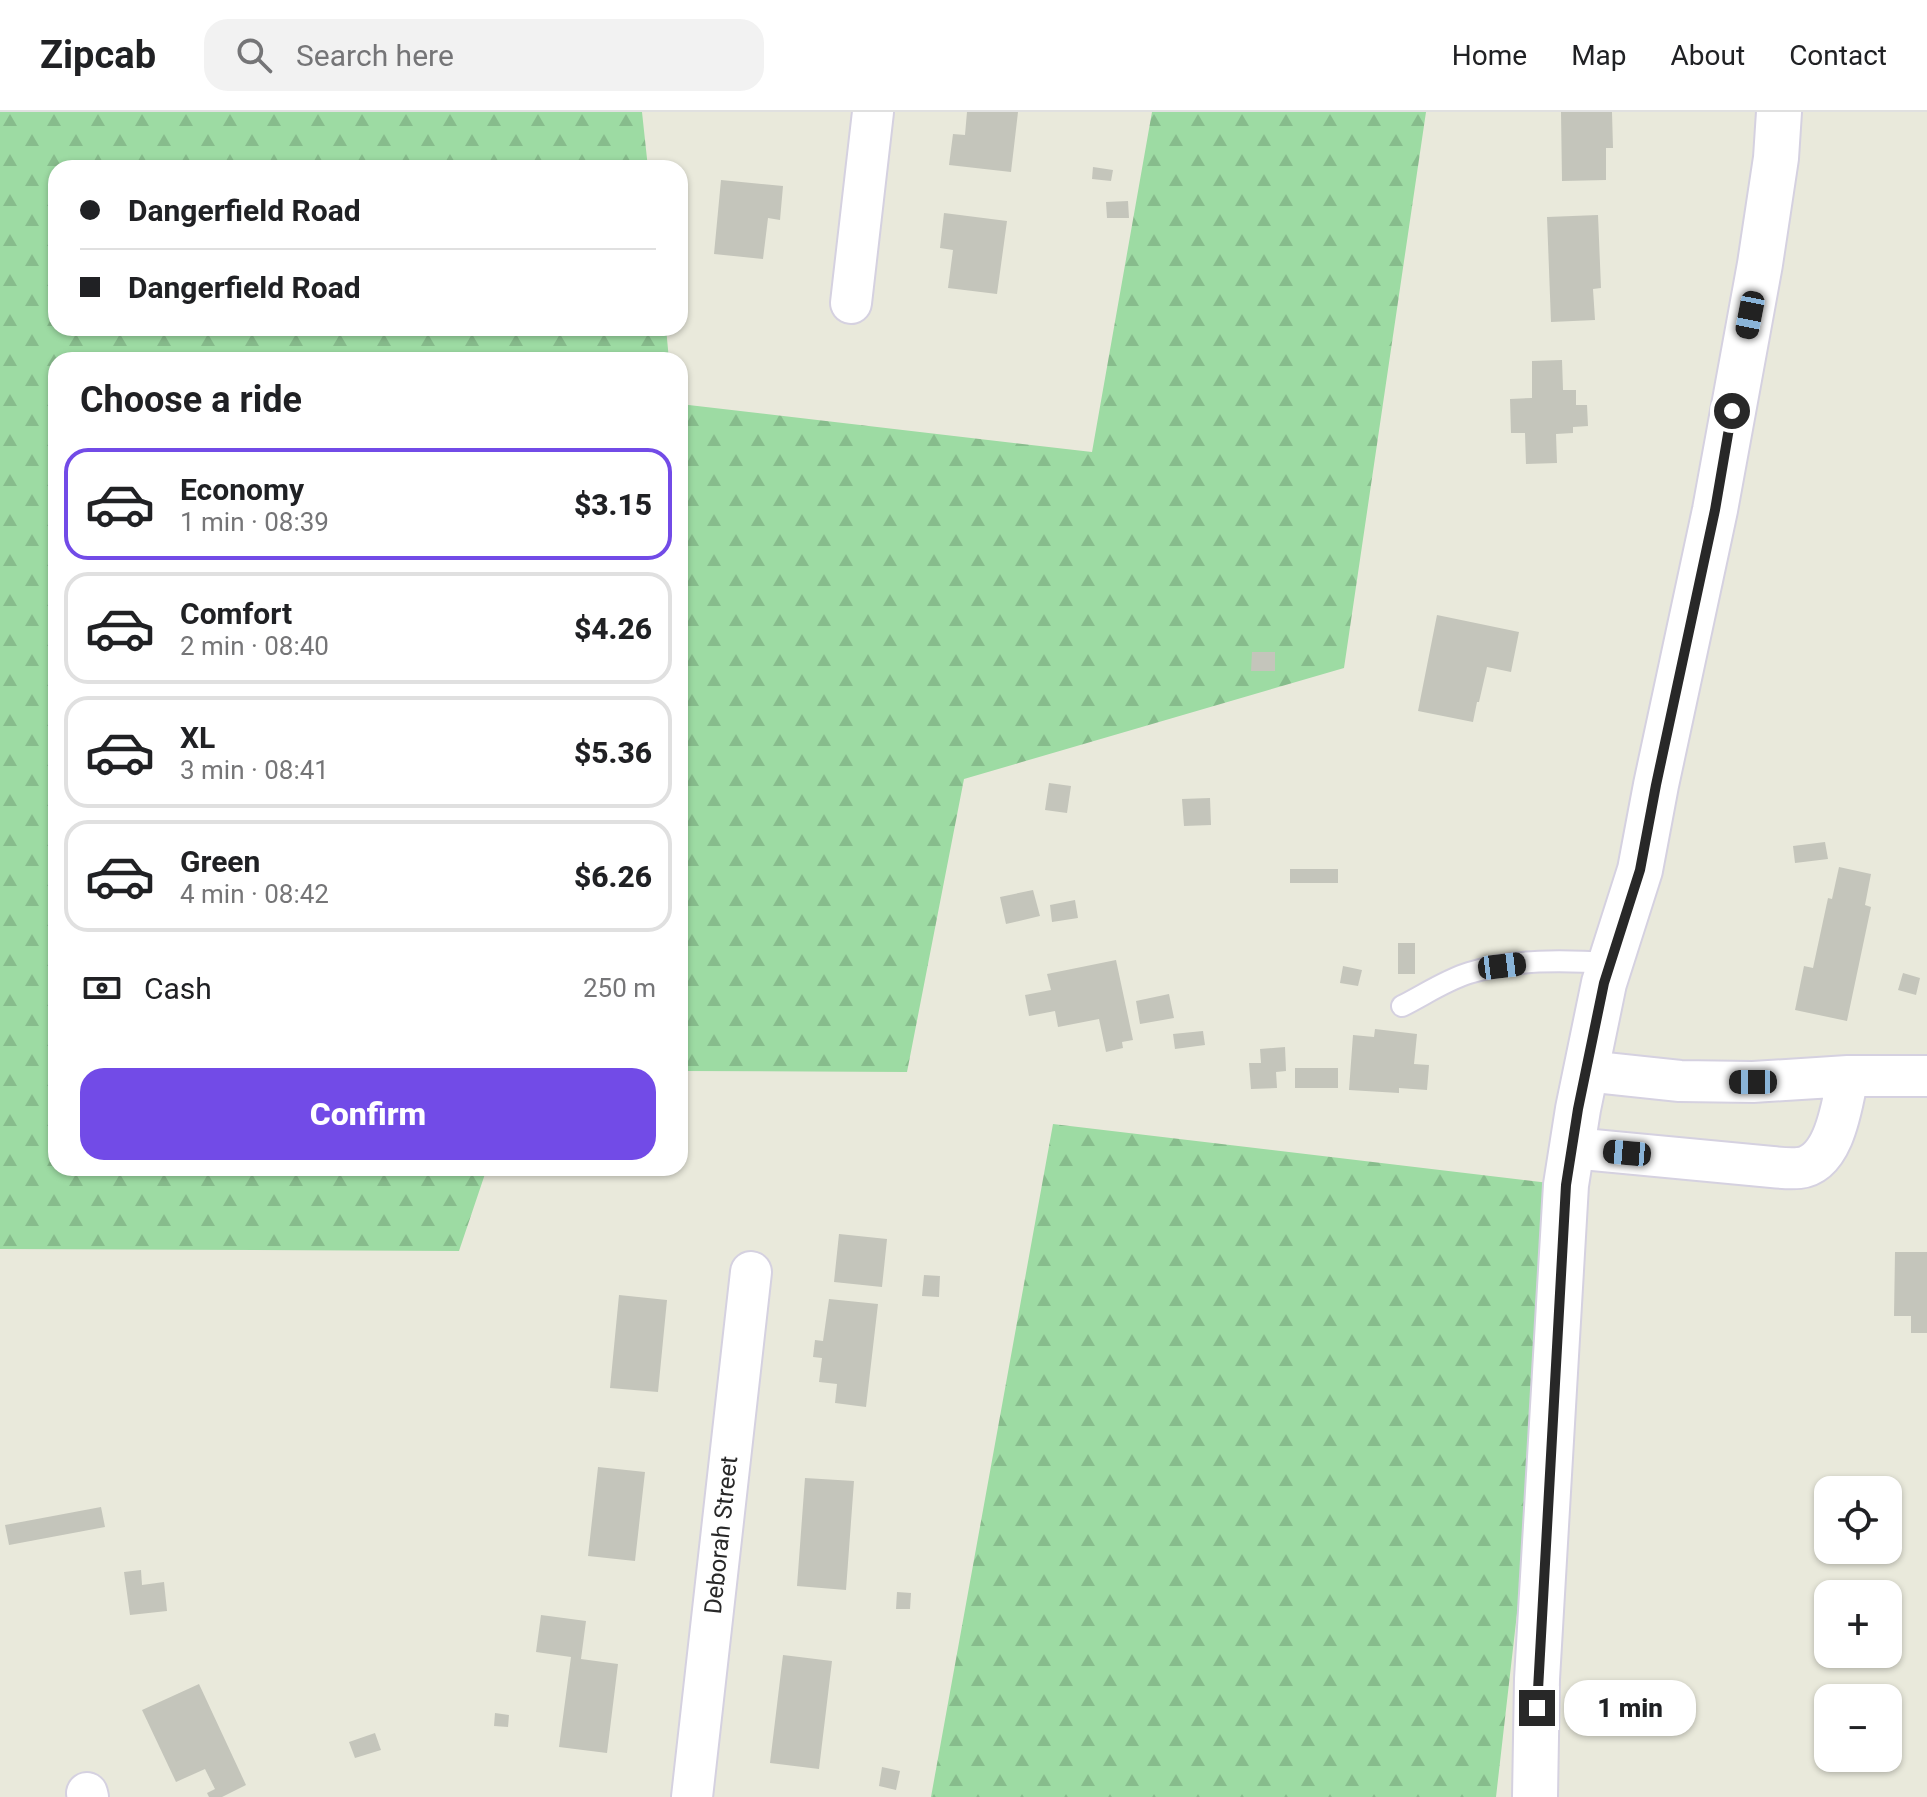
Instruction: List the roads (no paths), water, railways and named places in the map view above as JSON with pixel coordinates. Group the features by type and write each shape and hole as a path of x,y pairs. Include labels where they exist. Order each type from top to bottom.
{"street":[{"path":"851,303 873,112"},
{"path":"1535,1797 1537,1679 1566,1185 1604,983 1640,870 1715,510 1760,264 1776,158 1779,112"},
{"path":"1586,1071 1680,1081 1753,1082 1848,1076 1927,1076"},
{"path":"1572,1148 1802,1168 1822,1156 1833,1136 1848,1076"},
{"name":"Deborah Street","path":"692,1797 751,1272"}],"lane":[{"path":"1402,1006 1467,974 1502,966 1543,961 1610,963"}]}
